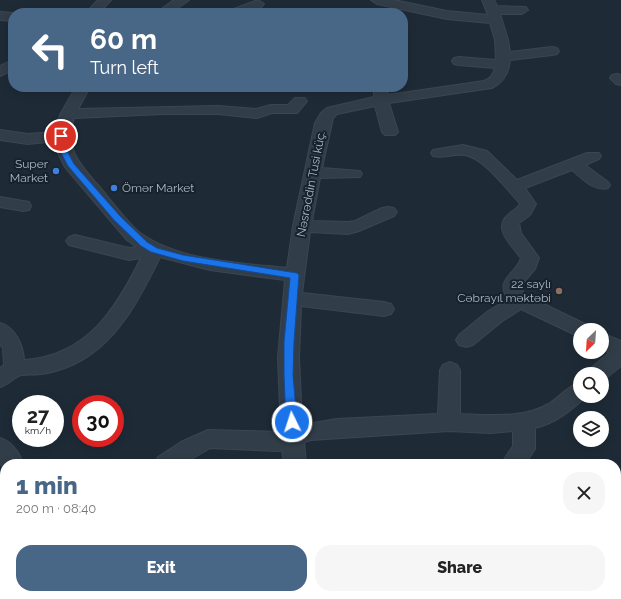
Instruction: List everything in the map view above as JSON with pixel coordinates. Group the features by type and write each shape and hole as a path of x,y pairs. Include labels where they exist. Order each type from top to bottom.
{"street":[{"path":"97,8 105,0"},
{"path":"170,8 183,0"},
{"path":"377,0 447,15 491,10 522,10"},
{"path":"248,8 258,4"},
{"path":"408,18 421,10"},
{"path":"491,10 502,42 504,61"},
{"path":"459,61 504,61 552,50"},
{"name":"Nəsrəddin Tusi küç.","path":"408,92 487,85 497,80 504,61"},
{"path":"80,92 68,114 61,136 64,151 71,164 133,236 154,250 213,264 294,275"},
{"name":"Nəsrəddin Tusi küç.","path":"294,459 288,368 294,275 302,226 326,116 332,111 380,94 404,92"},
{"path":"380,94 390,132"},
{"path":"68,114 163,110 218,110 257,114 271,109 292,110 300,101"},
{"path":"0,135 28,139 61,136"},
{"path":"439,153 463,150 481,154 524,197 528,204 526,210 511,220 509,226 510,232 530,258 529,264 514,280 511,288 513,294 520,301 573,327"},
{"path":"514,187 593,156"},
{"path":"574,164 602,184"},
{"path":"313,173 354,174"},
{"path":"0,202 23,206"},
{"path":"302,226 348,228 360,226 388,212"},
{"path":"75,241 129,254 154,250"},
{"path":"0,330 13,347 8,374 49,366 68,360 102,334 123,310 136,289 154,250"},
{"path":"293,298 384,309"},
{"path":"466,340 494,317 520,301"},
{"path":"609,344 621,350"},
{"path":"606,367 621,354"},
{"path":"449,422 450,370"},
{"path":"173,459 189,448 208,439 278,442 311,431 338,428 449,422 491,424 524,422 541,418 559,408 573,396"},
{"path":"516,459 524,450 524,422"},
{"path":"0,447 10,459"}],"place":[{"name":"Super Market","path":"56,171"},
{"name":"Ömər Market","path":"114,188"},
{"name":"22 saylı Cəbrayıl məktəbi","path":"559,291"}],"route":[{"path":"61,136 64,151 71,164 133,236 154,250 213,264 294,275 288,375 292,422"}]}
